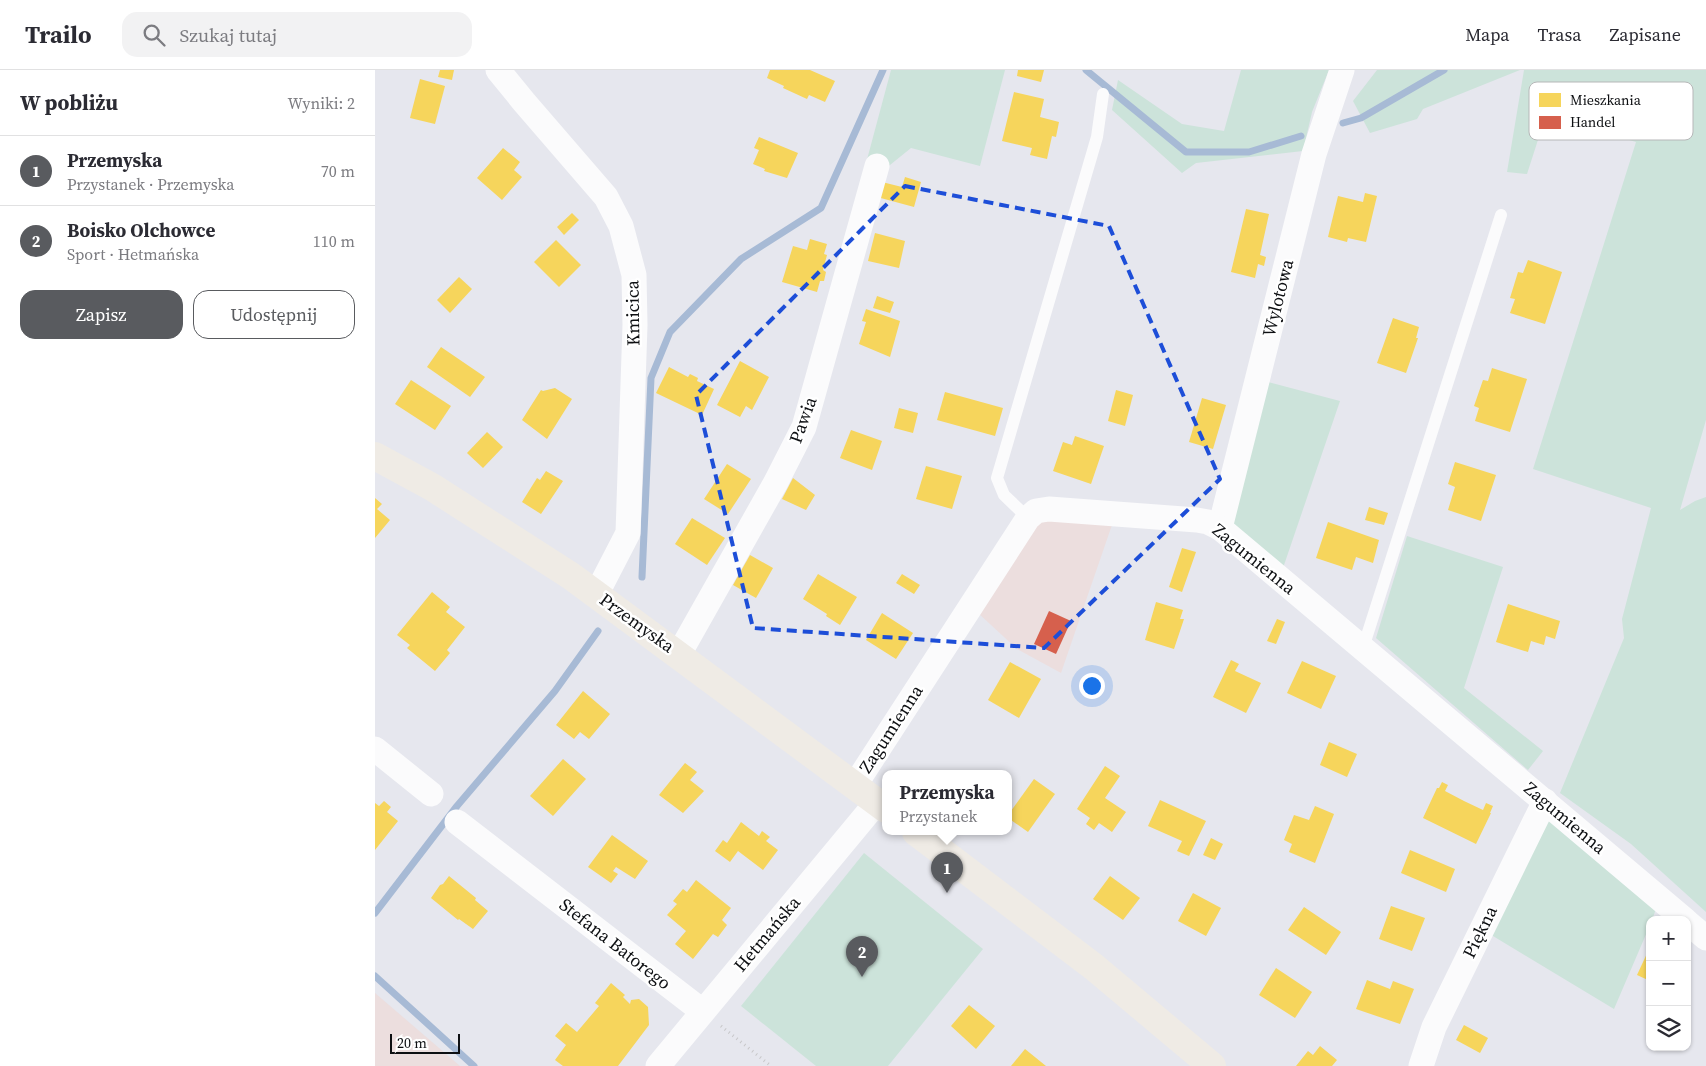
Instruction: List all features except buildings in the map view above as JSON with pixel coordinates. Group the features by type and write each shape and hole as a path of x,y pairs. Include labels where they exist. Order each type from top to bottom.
{"main road":[{"name":"Przemyska","path":"375,456 432,488 597,593 881,805"},
{"path":"920,835 1094,967 1212,1066"}],"street":[{"name":"Kmicica","path":"498,70 606,197 621,226 633,275 635,325 628,533 597,593"},
{"name":"Wylotowa","path":"1219,528 1314,154 1342,70"},
{"name":"Pawia","path":"679,654 776,482 804,427 877,166"},
{"name":"Zagumienna","path":"855,785 1028,518 1036,511 1049,509 1197,520 1207,522 1219,528 1680,916"},
{"path":"375,749 431,794"},
{"name":"Piękna","path":"1421,1066 1434,1028 1545,801"},
{"name":"Hetmańska","path":"658,1066 702,1011 881,805"},
{"name":"Stefana Batorego","path":"457,822 702,1011"},
{"name":"Zagumienna","path":"1691,925 1706,938"}],"lane":[{"path":"1028,518 1004,495 997,478 1097,137 1103,94"},
{"path":"1363,648 1501,215"}],"path":[{"path":"702,1011 771,1066"}],"highlighted area":[{"path":"905,186 1109,226 1220,479 1044,648 753,628 696,395"}],"shaded area":[{"path":"1041,517 1113,522 1061,673 1017,649 978,613"},
{"path":"375,993 460,1066 375,1066"}],"green space":[{"path":"891,70 1005,70 980,166 911,148 885,169 865,167"},
{"path":"1241,70 1329,70 1312,112 1303,151 1196,163 1182,173 1112,110 1118,80 1182,124 1224,131"},
{"path":"1377,70 1520,70 1423,109 1417,119 1370,133 1353,101"},
{"path":"1524,70 1706,70 1706,420 1680,510 1706,497 1706,912 1631,844 1560,793 1624,638 1622,619 1651,508 1533,469 1636,142 1629,140 1693,140 1693,82 1529,82 1529,140 1538,140 1527,174 1507,172"},
{"path":"1268,382 1340,401 1283,568 1236,531 1232,516"},
{"path":"1407,536 1503,567 1464,688 1543,751 1528,770 1376,638"},
{"path":"1546,815 1656,909 1653,916 1646,916 1646,934 1614,1009 1488,933"},
{"path":"864,853 983,949 888,1066 816,1066 741,1006"}],"waterway":[{"path":"642,577 651,378 670,332 741,259 821,208 883,70"},
{"path":"1086,70 1186,152 1249,152 1301,136"},
{"path":"1343,123 1361,118 1444,70"},
{"path":"375,913 457,806 555,691 598,631"},
{"path":"375,976 474,1066"}],"place":[{"name":"Przemyska","path":"947,893"},
{"name":"Boisko Olchowce","path":"862,977"}]}
